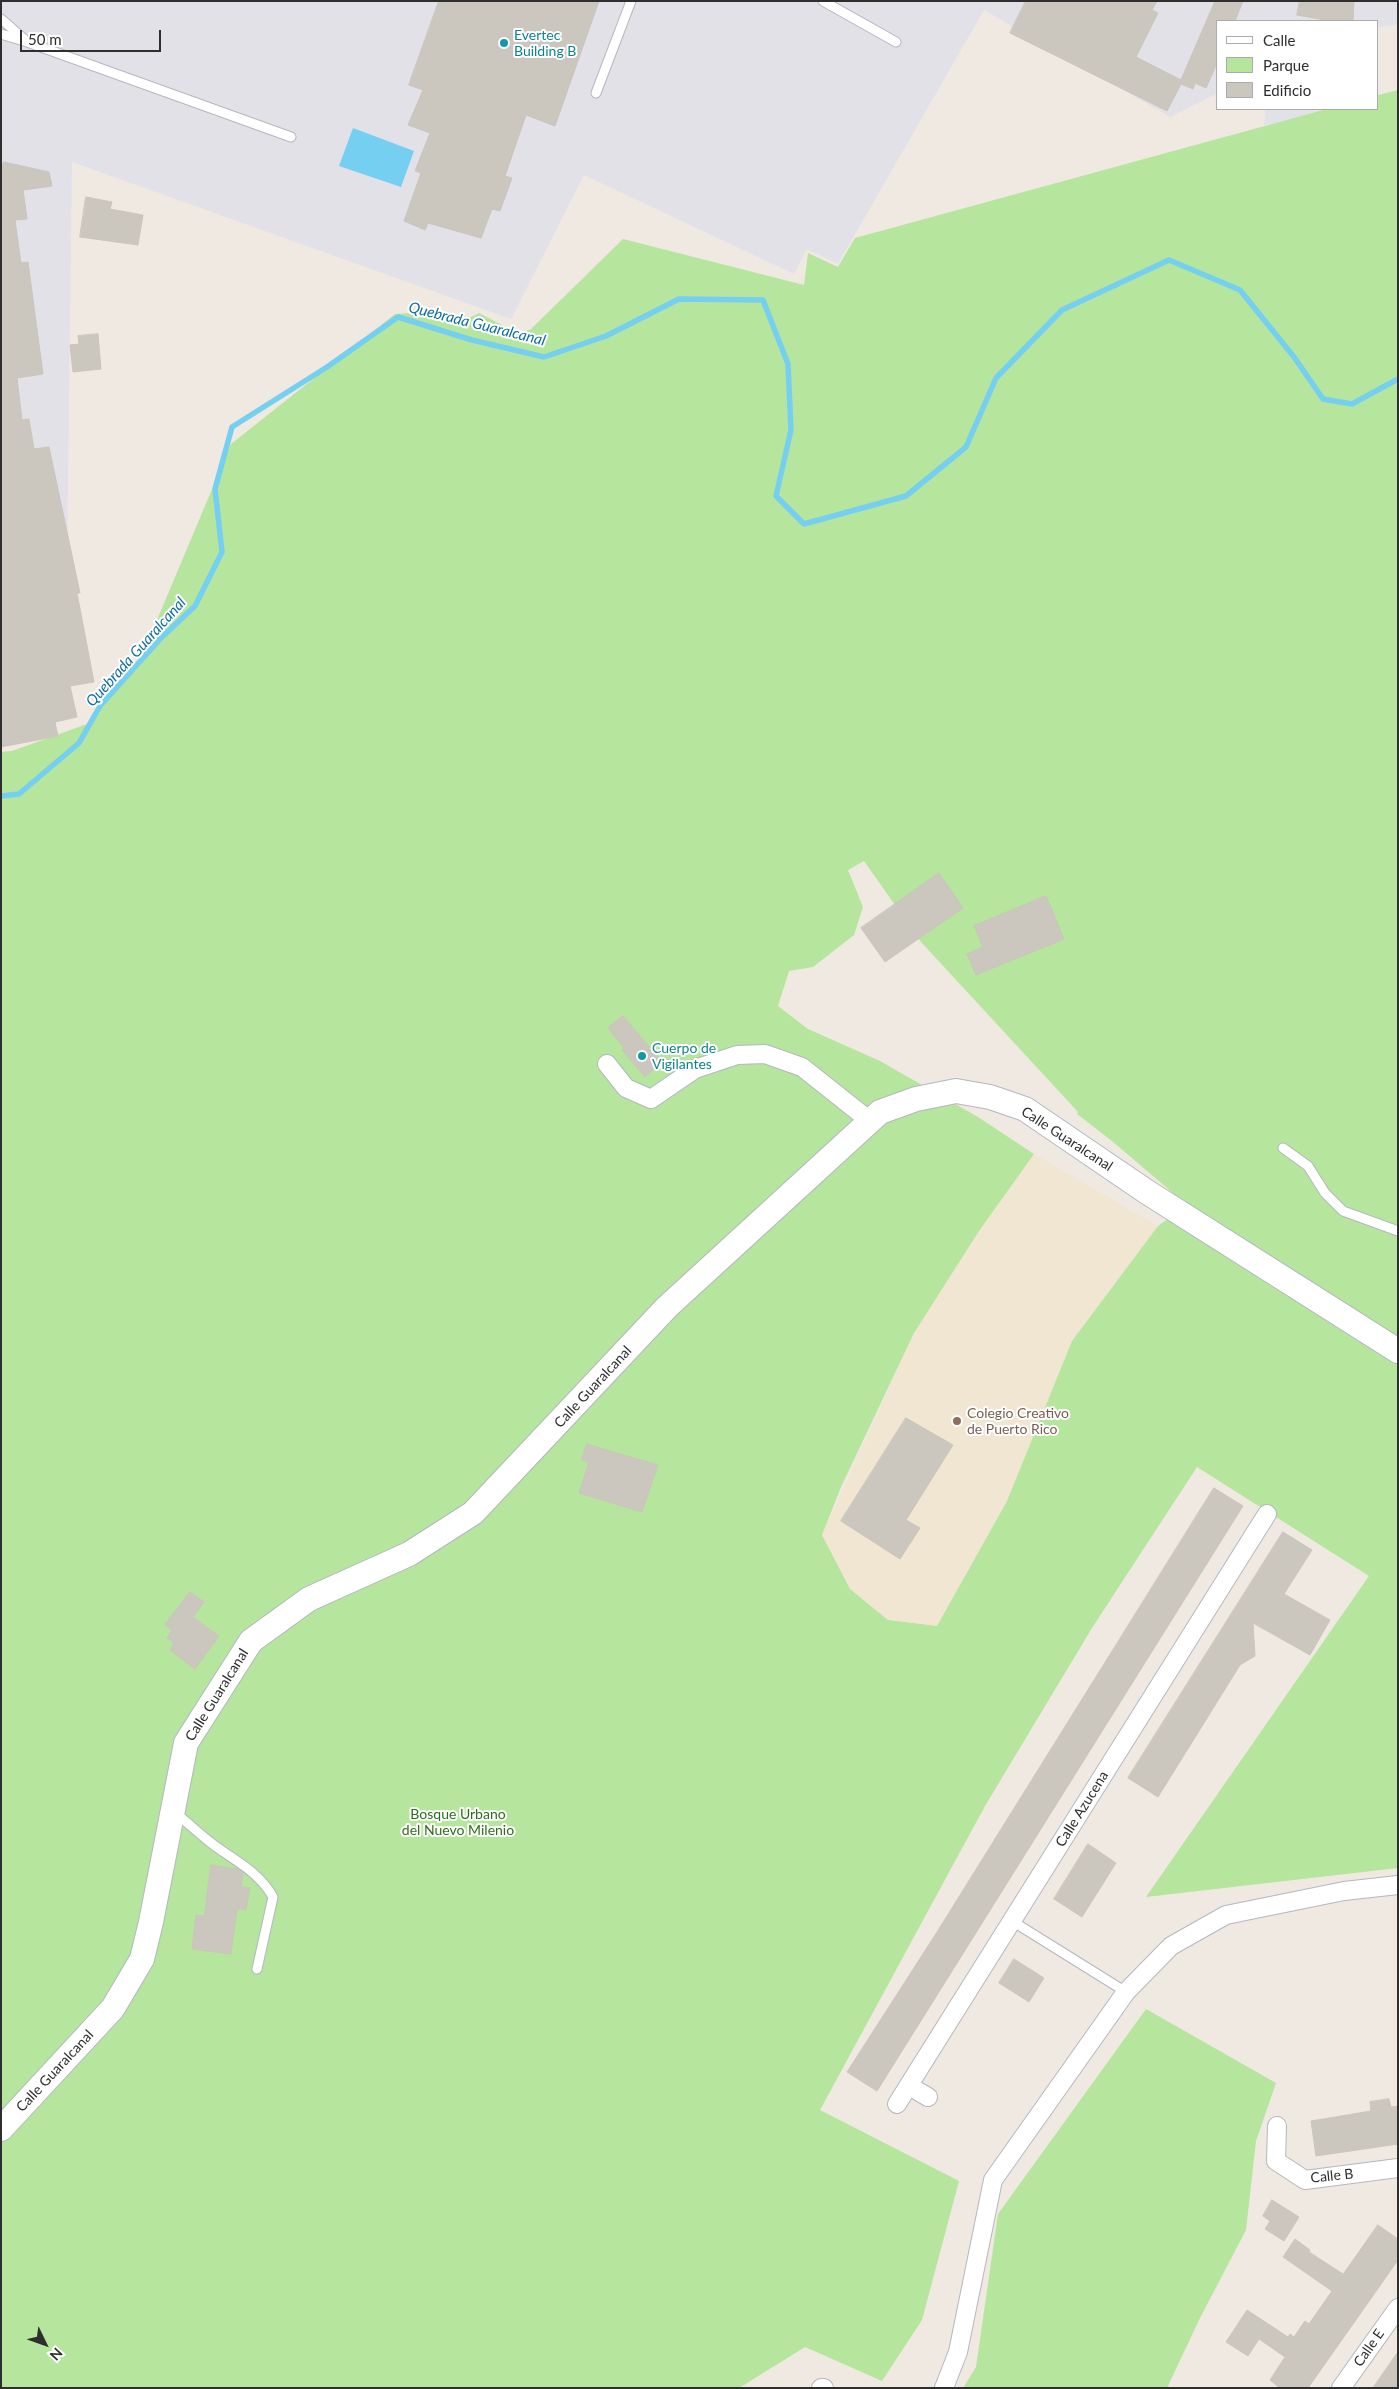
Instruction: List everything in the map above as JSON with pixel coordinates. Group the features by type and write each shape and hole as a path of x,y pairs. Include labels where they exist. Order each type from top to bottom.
{"street":[{"path":"607,1064 626,1088 651,1099 696,1069 738,1055 765,1054 802,1067 870,1121"},
{"name":"Calle Guaralcanal","path":"1,2129 113,2008 142,1959 152,1922 186,1742 251,1641 309,1599 409,1554 474,1513 667,1307 880,1112 916,1099 956,1091 990,1097 1025,1109 1147,1192 1398,1351"},
{"name":"Calle Azucena","path":"897,2104 1267,1514"},
{"path":"944,2388 958,2352 993,2180 1126,1992 1171,1946 1226,1915 1344,1891 1398,1885"},
{"path":"909,2086 928,2097"},
{"name":"Calle B","path":"1277,2126 1276,2161 1305,2180 1397,2170"},
{"name":"Calle E","path":"1341,2388 1398,2308"}],"lane":[{"path":"596,93 631,1"},
{"path":"823,1 896,42"},
{"path":"1,19 27,42"},
{"path":"1,34 291,137"},
{"path":"1283,1148 1308,1166 1325,1193 1344,1212 1398,1231"},
{"path":"173,1811 206,1839 239,1861 266,1885 273,1897 257,1968"},
{"path":"1012,1921 1126,1992"}],"shaded area":[{"path":"1,1 1398,1 1398,25 1379,27 1379,20 1216,20 1216,94 1170,117 984,10 838,264 807,249 794,274 584,175 511,319 72,162 65,721 1,725"},
{"path":"1265,110 1344,110 1344,113 1264,125"},
{"name":"Colegio Creativo de Puerto Rico","path":"1034,1154 1158,1226 1072,1341 1007,1501 937,1626 888,1620 850,1589 822,1535 914,1333 979,1231"}],"green space":[{"name":"Bosque Urbano del Nuevo Milenio","path":"1398,90 1398,1868 1146,1897 1369,1576 1197,1467 1092,1628 985,1806 820,2110 959,2181 922,2320 882,2381 805,2347 739,2388 1,2388 1,752 12,751 87,724 141,658 231,444 395,314 431,312 461,322 479,313 519,334 531,329 623,239 804,285 808,253 838,267 855,238 1323,110 1379,110 1379,95","holes":["864,861 921,942 1078,1112 1077,1114 1112,1141 1187,1205 1158,1226 1072,1341 1007,1501 937,1626 888,1620 850,1589 822,1535 841,1487 914,1333 979,1231 1034,1154 978,1117 880,1061 808,1029 778,1006 789,971 813,967 854,935 863,907 848,870"]},
{"path":"1146,2009 1276,2083 1256,2141 1246,2230 1200,2318 1167,2388 963,2388 976,2367 998,2214"}],"water":[{"path":"353,128 414,151 401,187 339,166"}],"building":[{"path":"439,1 599,1 555,126 526,115 505,176 512,178 500,211 492,209 481,238 428,223 425,230 404,221 421,173 415,171 430,133 408,125 423,90 409,85"},
{"path":"1026,1 1157,1 1152,10 1158,13 1136,57 1181,80 1215,1 1243,1 1235,20 1216,20 1216,66 1206,88 1195,83 1193,89 1181,84 1167,111 1010,33"},
{"path":"1300,1 1354,1 1353,20 1325,20 1297,15"},
{"path":"4,162 49,172 52,186 23,190 27,219 15,220 21,263 28,262 43,374 17,378 22,420 29,419 34,449 49,447 80,593 77,593 94,682 70,686 77,717 55,722 58,736 1,747 1,169"},
{"path":"86,197 112,202 110,209 143,215 138,245 80,237"},
{"path":"98,334 101,369 73,372 70,345 79,344 78,336"},
{"path":"939,873 963,908 885,962 861,928"},
{"path":"1046,896 1064,939 976,975 967,954 983,947 974,926"},
{"name":"Cuerpo de Vigilantes","path":"623,1016 662,1062 645,1077 622,1050 624,1048 608,1028"},
{"path":"906,1418 953,1445 906,1520 920,1528 900,1559 841,1521"},
{"path":"587,1444 658,1465 642,1512 579,1493 589,1462 582,1460"},
{"path":"1214,1488 1243,1506 877,2091 847,2072 937,1932"},
{"path":"1283,1532 1312,1550 1284,1594 1330,1620 1310,1655 1253,1623 1255,1656 1240,1665 1158,1797 1128,1778"},
{"path":"190,1592 204,1602 193,1617 219,1636 195,1669 170,1650 174,1643 167,1638 172,1630 165,1625"},
{"path":"1088,1844 1116,1863 1082,1917 1054,1899"},
{"path":"211,1865 237,1869 243,1873 241,1887 250,1888 246,1910 237,1909 231,1954 192,1949 196,1915 204,1916"},
{"path":"1014,1959 1044,1978 1029,2002 999,1983"},
{"path":"1389,2099 1391,2107 1398,2106 1398,2144 1316,2156 1311,2121 1371,2111 1370,2102"},
{"path":"1272,2200 1299,2217 1284,2241 1265,2229 1270,2221 1263,2216"},
{"path":"1378,2225 1398,2239 1398,2260 1308,2388 1280,2388 1270,2380 1285,2357 1259,2339 1248,2356 1226,2342 1247,2310 1288,2337 1290,2334 1294,2337 1305,2321 1309,2324 1332,2291 1283,2257 1295,2239 1310,2250 1309,2252 1343,2274"},
{"path":"1398,2352 1398,2388 1373,2388"}],"waterway":[{"name":"Quebrada Guaralcanal","path":"1,796 19,794 79,743 100,706 161,638 195,606 222,552 215,489 232,427 327,367 398,317 472,340 544,357 606,336 679,299 763,300 788,364 791,430 776,496 804,524 906,496 966,447 996,378 1062,310 1169,260 1240,290 1294,357 1323,399 1352,404 1398,379"}],"place":[{"name":"Evertec Building B","path":"504,43"},
{"name":"Cuerpo de Vigilantes","path":"642,1056"},
{"name":"Colegio Creativo de Puerto Rico","path":"957,1421"}]}
